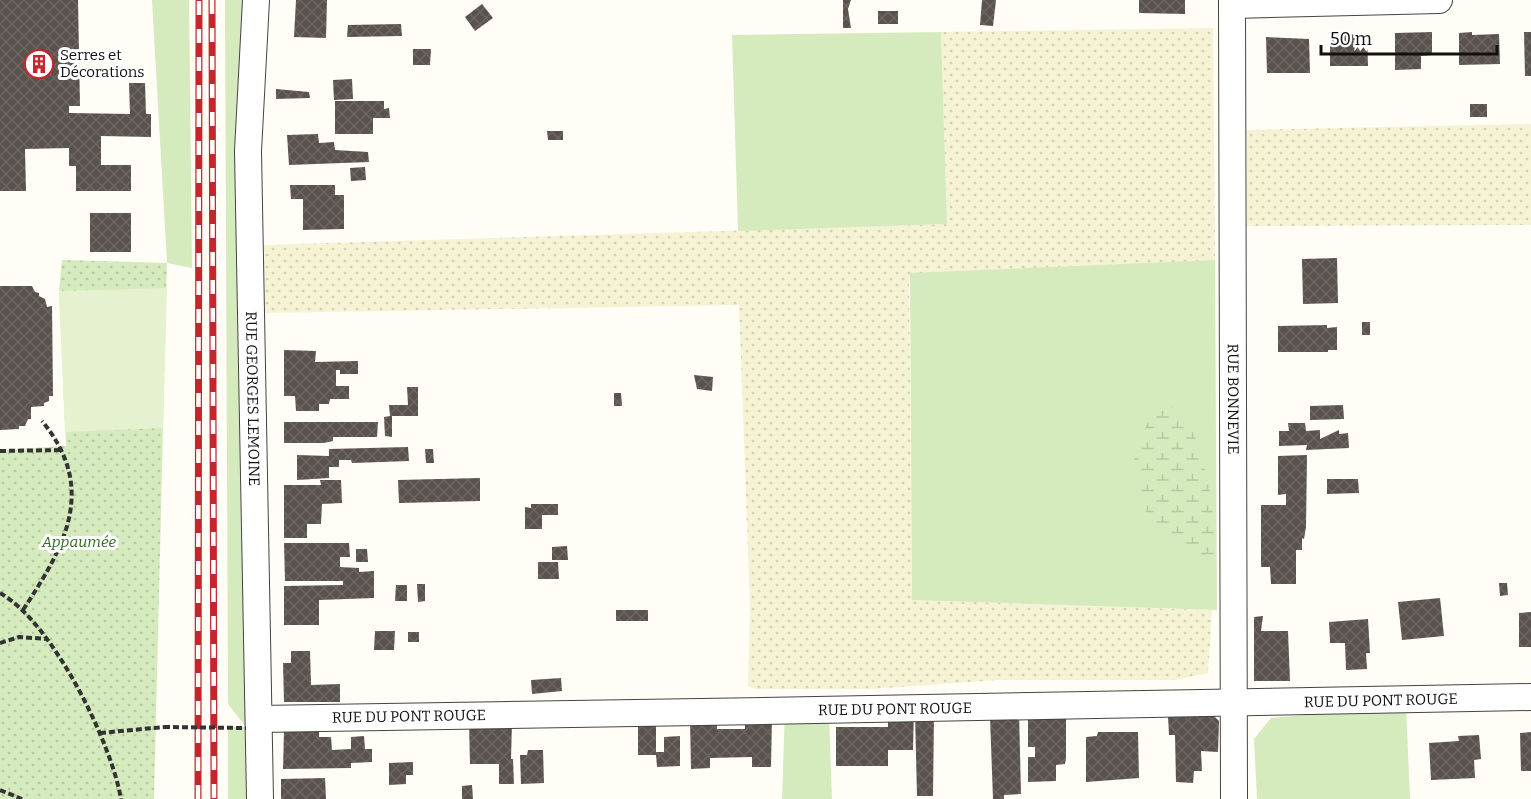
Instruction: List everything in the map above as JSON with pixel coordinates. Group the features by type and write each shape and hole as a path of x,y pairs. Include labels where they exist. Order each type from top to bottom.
{"street":[{"name":"RUE GEORGES LEMOINE","path":"256,0 248,151 253,723 260,799"},
{"path":"1232,2 1439,0"},
{"name":"RUE BONNEVIE","path":"1232,2 1234,799"},
{"name":"RUE DU PONT ROUGE","path":"253,723 824,708 1232,704 1531,697"}],"path":[{"path":"23,610 45,577 63,540 71,515 73,485 63,450 42,421"},
{"path":"0,451 63,450"},
{"path":"0,593 16,602 48,639 100,733 121,799"},
{"path":"0,643 19,637 48,639"},
{"path":"100,733 164,727 253,723"},
{"path":"0,790 22,799"}],"shaded area":[{"path":"1213,28 1215,260 909,277 912,600 1212,610 1208,673 1176,680 997,680 870,689 755,689 748,686 750,606 739,305 265,313 264,245 947,224 941,32"},
{"path":"1531,124 1531,225 1247,226 1247,130"}],"green space":[{"path":"152,0 189,0 192,268 167,263"},
{"path":"225,0 247,0 241,34 253,418 247,799 228,799 228,727 246,727 228,704"},
{"path":"941,32 947,224 738,231 732,35"},
{"name":"Appaumée","path":"62,260 167,263 154,799 0,799 0,450 66,446 59,291"},
{"path":"1215,260 1217,610 912,600 910,273"},
{"path":"167,288 163,428 65,432 59,291"},
{"path":"1169,404 1186,420 1201,453 1213,514 1216,570 1150,529 1133,453 1155,407"},
{"path":"1406,706 1410,799 1257,799 1254,739 1271,718"},
{"path":"785,709 829,716 832,799 782,799"}],"building":[{"name":"Serres et Décorations","path":"0,0 78,0 80,106 69,106 69,113 130,114 129,83 145,83 146,114 151,114 151,137 101,136 101,165 131,165 131,191 76,191 76,166 69,166 69,148 25,149 26,191 0,191"},
{"path":"296,0 327,0 326,38 294,37"},
{"path":"843,0 851,0 848,9 851,28 843,28"},
{"path":"982,0 996,0 993,26 980,25"},
{"path":"1139,0 1185,0 1185,14 1139,13"},
{"path":"482,4 493,18 475,31 465,17"},
{"path":"878,11 898,11 898,24 878,24"},
{"path":"401,24 402,36 347,37 348,25"},
{"path":"1432,32 1432,55 1421,56 1421,69 1395,70 1395,33"},
{"path":"1472,32 1472,35 1499,34 1500,64 1459,65 1459,33"},
{"path":"1524,32 1531,32 1531,76 1525,76"},
{"path":"1330,34 1367,35 1368,66 1330,66"},
{"path":"1266,37 1309,39 1310,73 1267,73"},
{"path":"413,49 431,49 430,65 413,65"},
{"path":"352,79 353,99 334,100 333,80"},
{"path":"276,89 309,92 310,98 276,99"},
{"path":"335,101 384,101 384,109 389,108 390,118 373,118 373,134 335,134"},
{"path":"1470,104 1487,104 1487,117 1470,117"},
{"path":"547,131 563,131 563,140 548,140"},
{"path":"318,134 319,143 334,142 335,150 368,152 369,162 289,165 287,135"},
{"path":"365,167 366,180 351,181 350,168"},
{"path":"290,185 335,185 335,195 344,195 344,229 303,230 303,199 291,199"},
{"path":"90,213 131,213 131,252 90,252"},
{"path":"1337,258 1338,303 1303,304 1302,259"},
{"path":"0,286 32,286 39,296 45,299 47,307 52,306 53,396 49,396 49,401 44,403 44,406 31,407 31,419 28,419 25,426 19,426 19,429 0,430"},
{"path":"1362,322 1370,322 1370,335 1362,335"},
{"path":"1327,325 1327,328 1337,327 1337,350 1278,352 1278,326"},
{"path":"284,350 316,351 315,362 358,361 358,374 340,374 340,370 336,370 336,386 349,386 349,399 330,399 329,404 319,404 319,411 296,411 295,396 284,396"},
{"path":"694,375 713,377 712,391 697,389"},
{"path":"407,387 418,387 418,416 392,416 392,437 385,436 384,417 390,416 389,405 408,405"},
{"path":"614,393 621,393 622,406 614,406"},
{"path":"1343,405 1344,419 1310,420 1310,406"},
{"path":"284,422 378,422 377,437 333,437 333,441 324,443 284,443"},
{"path":"1288,423 1305,423 1306,431 1320,430 1320,439 1339,430 1339,434 1348,433 1349,448 1306,450 1307,445 1279,446 1279,431 1289,431"},
{"path":"408,447 409,461 352,463 351,460 339,460 339,467 329,467 329,478 297,480 297,455 329,456 329,449"},
{"path":"425,449 433,449 434,463 426,463"},
{"path":"1307,455 1306,527 1304,539 1302,538 1302,550 1296,550 1296,584 1271,584 1270,567 1261,567 1261,505 1286,505 1286,494 1278,495 1278,456"},
{"path":"480,478 480,501 399,503 398,480"},
{"path":"1327,479 1358,479 1359,493 1327,494"},
{"path":"320,480 341,480 342,503 322,504 321,524 307,524 307,538 284,538 284,485 321,485"},
{"path":"531,504 558,504 558,515 542,515 542,529 525,529 525,507 531,508"},
{"path":"284,543 349,543 350,557 340,557 340,567 359,568 359,572 374,571 374,598 319,600 319,625 284,625 284,586 343,585 343,581 285,581"},
{"path":"567,546 568,560 552,560 552,547"},
{"path":"356,549 367,549 368,562 356,562"},
{"path":"538,562 558,562 559,579 538,579"},
{"path":"1499,583 1507,583 1508,595 1500,596"},
{"path":"417,584 425,584 425,601 418,602"},
{"path":"396,585 407,585 407,601 395,601"},
{"path":"1440,598 1444,636 1402,640 1398,602"},
{"path":"616,610 648,610 648,621 616,621"},
{"path":"1531,612 1531,647 1519,647 1519,613"},
{"path":"1263,616 1261,631 1288,631 1290,681 1254,681 1254,617"},
{"path":"1368,619 1370,653 1366,653 1367,669 1346,670 1345,643 1330,643 1329,622"},
{"path":"375,631 395,631 394,650 374,650"},
{"path":"408,632 419,632 419,642 408,642"},
{"path":"291,651 310,651 311,685 340,684 340,702 284,702 283,663 291,663"},
{"path":"561,678 562,691 532,694 531,680"},
{"path":"888,708 914,708 913,750 888,750 888,766 836,766 836,727 888,727"},
{"path":"1019,712 1021,794 1004,795 1004,799 993,799 990,717"},
{"path":"915,713 934,714 933,796 917,796"},
{"path":"1028,714 1066,714 1066,758 1065,764 1056,765 1056,781 1028,782 1028,757 1035,757 1035,747 1028,747"},
{"path":"1213,715 1219,721 1218,752 1201,751 1202,771 1194,771 1193,783 1176,782 1175,735 1169,735 1168,716"},
{"path":"745,718 772,718 771,767 752,767 752,757 710,758 710,768 691,769 690,719 717,719 717,729 745,729"},
{"path":"656,719 656,752 664,752 664,737 680,736 680,766 657,767 656,755 638,755 638,720"},
{"path":"512,722 511,759 513,759 514,784 499,784 499,764 470,764 469,723"},
{"path":"319,727 319,737 331,737 332,750 351,749 351,737 364,736 365,749 372,749 372,762 351,763 351,768 283,769 284,730"},
{"path":"1098,732 1138,732 1139,778 1086,782 1086,737 1097,736"},
{"path":"1531,732 1531,771 1521,771 1520,733"},
{"path":"1479,735 1481,759 1474,760 1475,778 1431,780 1429,743 1459,741 1458,736"},
{"path":"528,750 543,750 544,783 521,784 520,755 527,755"},
{"path":"413,762 413,775 406,775 406,784 389,785 389,763"},
{"path":"325,778 326,799 281,799 281,779"},
{"path":"472,785 473,799 462,799 462,786"}],"railway":[{"path":"198,799 199,0"},
{"path":"212,0 214,799"}],"place":[{"name":"Serres et Décorations","path":"39,64"}]}
